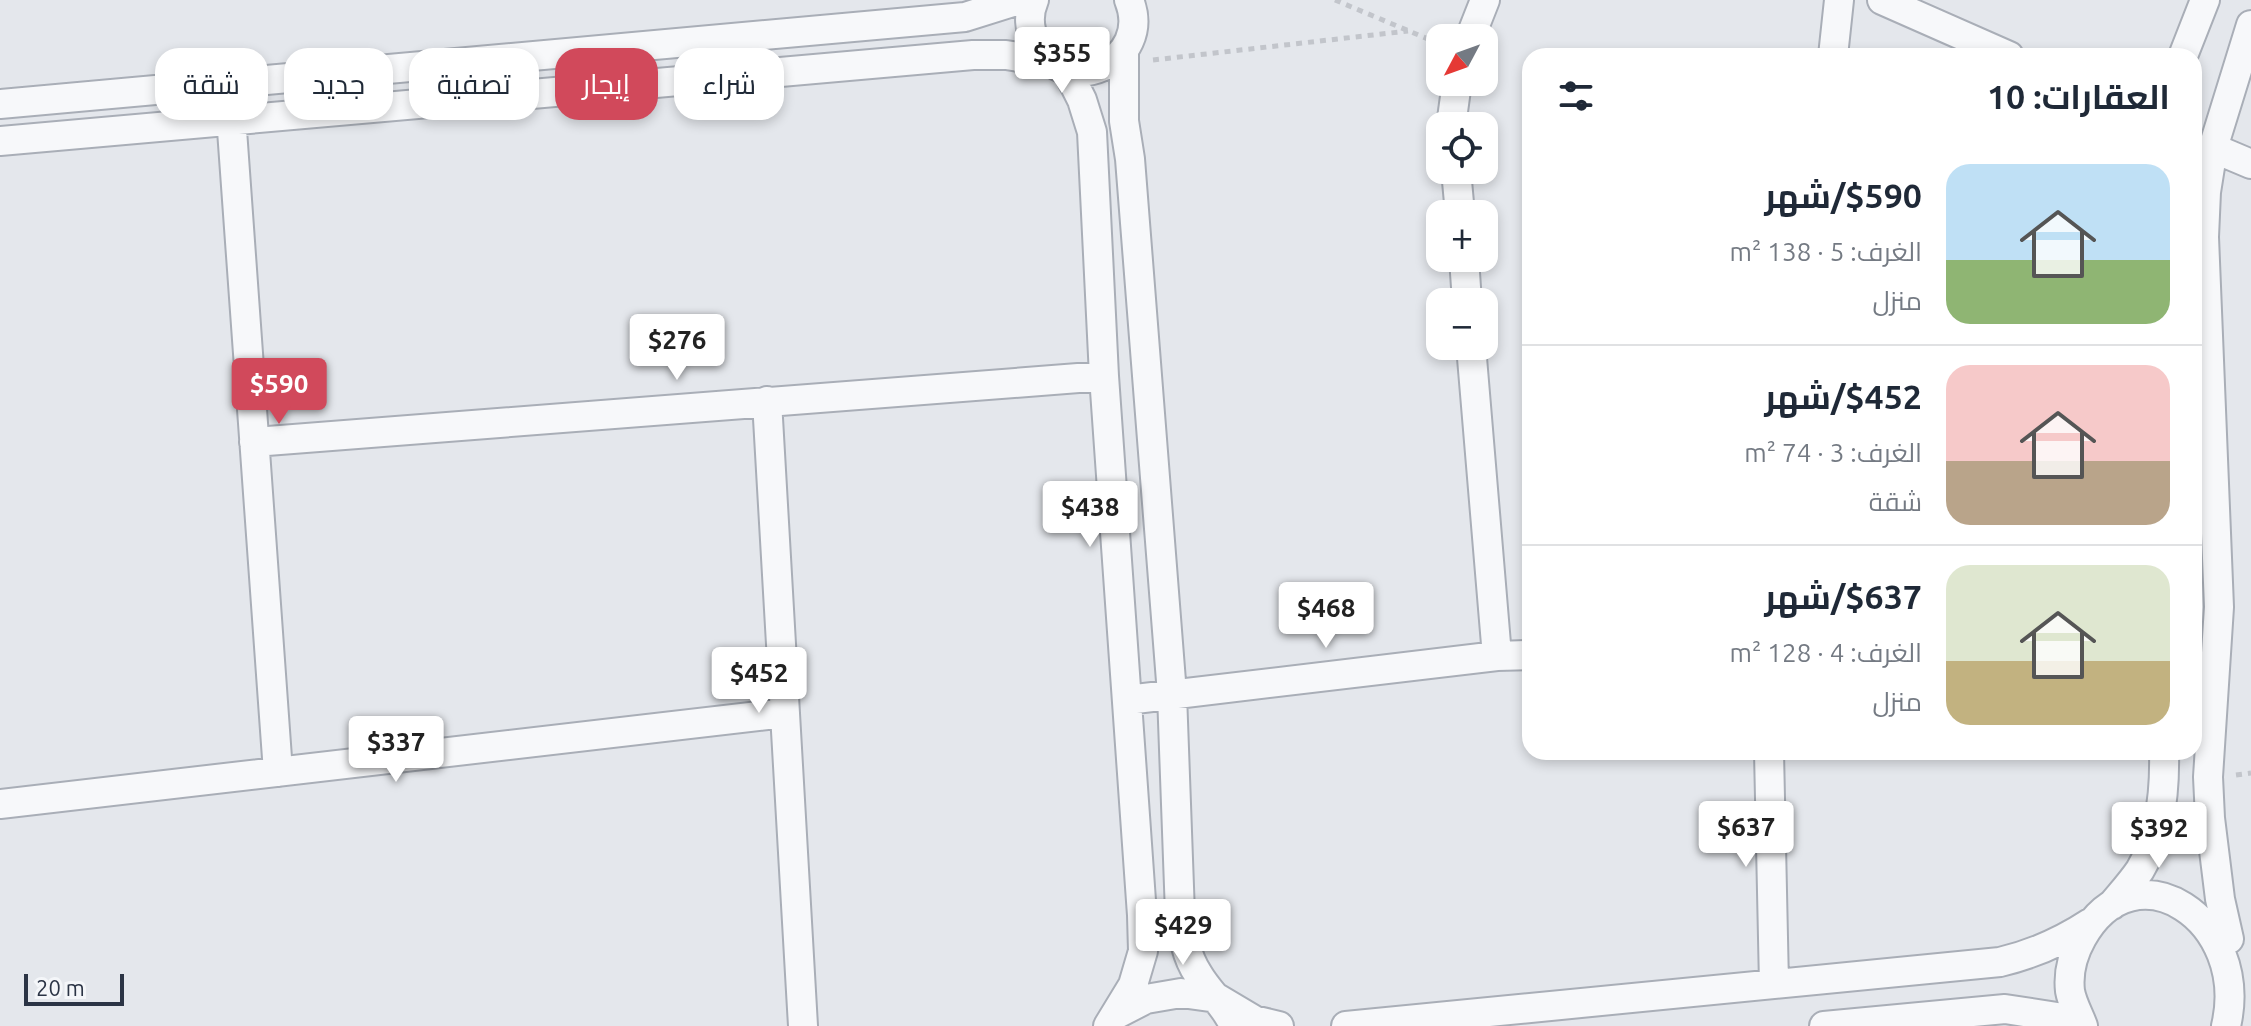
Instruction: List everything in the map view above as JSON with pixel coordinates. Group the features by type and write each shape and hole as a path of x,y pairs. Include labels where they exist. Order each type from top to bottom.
{"street":[{"path":"268,80 965,17 1019,0"},
{"path":"1034,0 1030,21 1033,37 1040,51 1059,66 1082,100 1092,132 1104,376 1143,951 1133,985 1104,1022"},
{"path":"1476,24 1485,0"},
{"path":"1834,48 1839,0"},
{"path":"1882,0 1991,48"},
{"path":"2186,48 2205,0"},
{"path":"1132,3 1131,38 1124,57 1124,121 1130,159 1172,694 1180,914 1185,945 1197,974 1234,1026"},
{"path":"2229,939 2214,858 2208,777 2219,607 2204,237 2206,192 2213,148 2251,25"},
{"path":"268,117 973,55 1006,55 1083,72 1124,57"},
{"path":"0,104 155,90"},
{"path":"0,141 231,120 278,772"},
{"path":"2213,148 2251,164"},
{"path":"1472,360 1497,656"},
{"path":"254,442 1104,376"},
{"path":"767,401 803,1026"},
{"path":"1127,700 1522,655"},
{"path":"0,804 785,713"},
{"path":"1769,760 1774,984"},
{"path":"2082,1026 2070,992 2072,955 2101,914 2140,869 2158,826 2164,760"},
{"path":"1346,1026 2000,962 2062,941 2101,914 2143,895 2177,898 2207,913 2229,939 2245,968 2226,1026"},
{"path":"1104,1022 1146,999 1181,993 1217,998 1254,1020 1279,1026"},
{"path":"1824,1026 2005,1009 2057,1017 2082,1026"}],"path":[{"path":"1335,0 1426,38"},
{"path":"1124,57 1408,31"}]}
